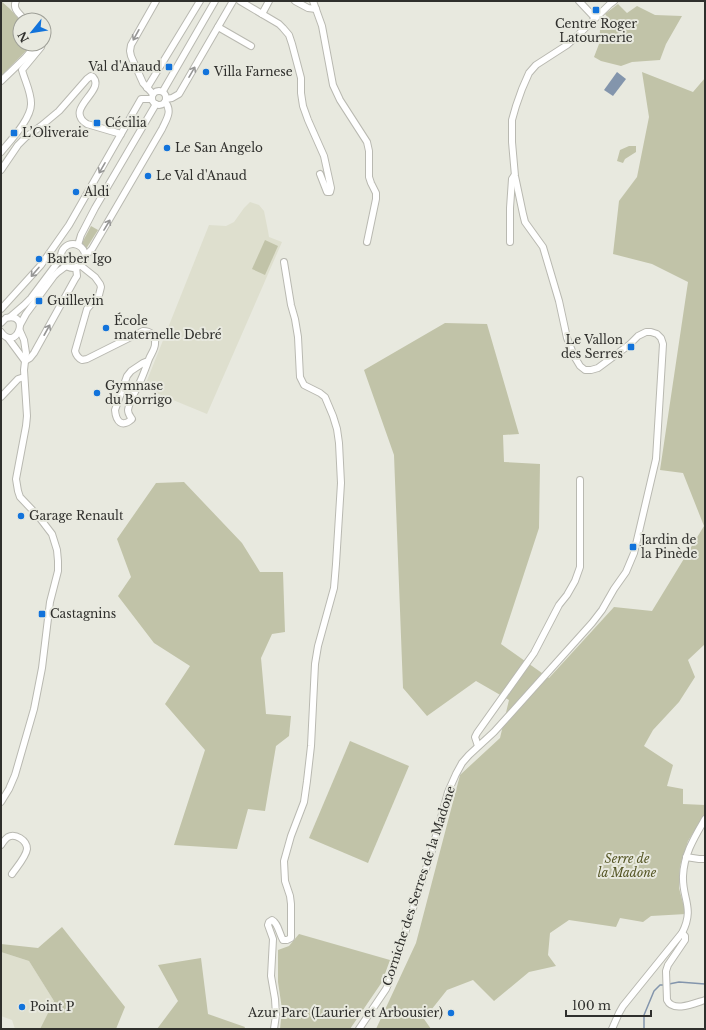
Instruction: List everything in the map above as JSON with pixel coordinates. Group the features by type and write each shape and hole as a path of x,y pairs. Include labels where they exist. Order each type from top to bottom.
{"street":[{"path":"16,1 14,6 18,12"},
{"path":"156,1 131,45 130,51 143,83 156,104"},
{"path":"147,88 200,1"},
{"path":"163,91 215,1"},
{"path":"156,104 162,105 179,94 233,1"},
{"path":"240,1 283,28 288,35 301,78 303,106 324,156 331,188 330,192 327,192 320,174"},
{"path":"262,14 269,1"},
{"path":"295,1 308,8 316,9"},
{"path":"313,1 322,26 333,85 340,100 367,142 369,151 369,177 376,193 367,242"},
{"path":"579,1 595,18"},
{"name":"Corniche des Serres de la Madone","path":"359,1029 386,989 389,982 432,850 448,792 462,763 494,732 592,623 626,572 634,553 656,459 663,344 661,338 657,334 646,332 638,336 629,345 598,368 585,370 580,366 574,356 567,338 559,302 543,247 529,228 523,214 515,176 512,142 512,120 522,89 529,74 536,65 567,45 614,1"},
{"path":"218,27 250,46"},
{"path":"1,81 30,52"},
{"path":"1,152 28,118 31,110 31,99 22,70 37,52"},
{"path":"1,170 18,145 59,111 89,77 96,79 96,83 95,88 81,108 81,118 87,124 121,134"},
{"path":"5,320 2,308 37,270 69,225 141,99 152,96 158,90 163,91"},
{"path":"84,256 92,249 169,116 166,95 163,91"},
{"path":"78,245 81,235 95,208 156,104"},
{"path":"510,242 512,179 515,176"},
{"path":"58,241 65,247"},
{"path":"5,320 24,306 31,298 61,258 61,254 65,247 71,244 78,245 84,252 82,263 72,268 66,266 61,258"},
{"path":"274,1029 276,1015 271,976 273,938 268,924 272,920 274,921 283,940 288,940 291,938 291,904 285,881 284,861 304,802 311,746 315,664 318,646 334,588 341,483 339,443 334,416 325,398 320,393 304,385 300,377 298,337 284,262"},
{"path":"8,338 14,337 19,333 26,314 54,276 66,266"},
{"path":"25,360 30,358 34,353 77,276 78,266"},
{"path":"78,266 95,277 101,287 99,295 87,309 75,351 76,355 82,360 88,359 143,331 147,331 153,335 155,339 155,345 128,410 132,419 123,424 118,422 115,416 115,410 127,376 143,363 148,361"},
{"path":"1,802 15,775 34,709 42,668 50,602 58,571 57,550 52,534 39,517 20,497 18,491 16,479 26,426 24,370 26,353 18,320 5,320"},
{"path":"1,333 8,338 25,360"},
{"path":"1,397 18,379 24,377"},
{"path":"478,746 475,737 477,733 534,653 559,605 575,581 580,567 580,480"},
{"path":"612,1029 623,1006 682,933 688,921 689,914 683,878 683,868 691,843 705,819"},
{"path":"1,845 4,840 12,836 20,838 26,844 27,849 25,854 12,874"},
{"path":"686,857 705,859"},
{"path":"682,933 685,936 685,940 668,965 666,971 667,1000 672,1006 679,1007 705,1000"}],"shaded area":[{"path":"250,202 259,205 264,211 269,237 282,242 207,414 144,388 209,225 226,226 234,222"},
{"path":"1,952 29,961 54,1001 40,1029 15,1029 12,1020 1,1016"}],"green space":[{"path":"1,1 13,12 12,52 25,52 1,76"},
{"path":"618,4 627,13 637,6 655,15 682,16 666,44 660,60 632,62 621,66 601,61 594,57 599,44 600,30 610,20 605,14"},
{"name":"Serre de la Madone","path":"642,72 693,92 705,78 705,644 688,660 695,677 679,702 653,730 644,746 673,765 667,786 683,789 683,804 705,805 705,814 688,841 680,866 679,888 686,914 651,916 643,922 620,918 616,927 569,920 550,933 548,955 556,966 529,972 494,1001 473,980 447,990 424,1019 431,1029 376,1029 416,943 460,775 500,738 509,700 476,681 427,716 403,688 394,455 364,370 445,323 487,324 519,434 503,435 504,462 540,464 539,528 501,644 549,678 614,607 652,611 704,526 683,473 660,470 688,282 652,264 613,254 619,201 637,177 649,117"},
{"path":"629,146 636,146 636,152 625,159 623,163 617,161 620,150"},
{"path":"91,226 98,230 86,249 82,243"},
{"path":"265,240 278,246 265,275 252,269"},
{"path":"184,482 242,543 260,572 283,572 285,632 272,634 261,658 266,714 291,716 289,736 276,746 265,811 248,809 237,849 174,845 205,750 165,704 190,666 154,643 118,596 131,577 117,539 156,483"},
{"path":"350,741 409,766 368,863 309,838"},
{"path":"62,927 125,1007 116,1029 40,1029 54,1001 29,961 1,952 1,944 38,948"},
{"path":"299,934 390,960 382,982 350,1029 280,1029 282,1009 278,982 278,950 289,946"},
{"path":"201,958 208,1014 245,1027 244,1029 157,1029 178,1001 158,965"}],"water":[{"path":"617,72 626,79 613,96 604,90"}],"waterway":[{"path":"669,984 679,982 705,984"},
{"path":"644,1029 644,1015 654,991 660,985 664,985"}],"place":[{"name":"Centre Roger Latournerie","path":"596,10"},
{"name":"Val d'Anaud","path":"169,67"},
{"name":"Villa Farnese","path":"206,72"},
{"name":"Cécilia","path":"97,123"},
{"name":"L’Oliveraie","path":"14,133"},
{"name":"Le San Angelo","path":"167,148"},
{"name":"Le Val d'Anaud","path":"148,176"},
{"name":"Aldi","path":"76,192"},
{"name":"Barber Igo","path":"39,259"},
{"name":"Guillevin","path":"39,301"},
{"name":"École maternelle Debré","path":"106,328"},
{"name":"Le Vallon des Serres","path":"631,347"},
{"name":"Gymnase du Borrigo","path":"97,393"},
{"name":"Garage Renault","path":"21,516"},
{"name":"Jardin de la Pinède","path":"633,547"},
{"name":"Castagnins","path":"42,614"},
{"name":"Point P","path":"22,1007"},
{"name":"Azur Parc (Laurier et Arbousier)","path":"451,1013"}]}
